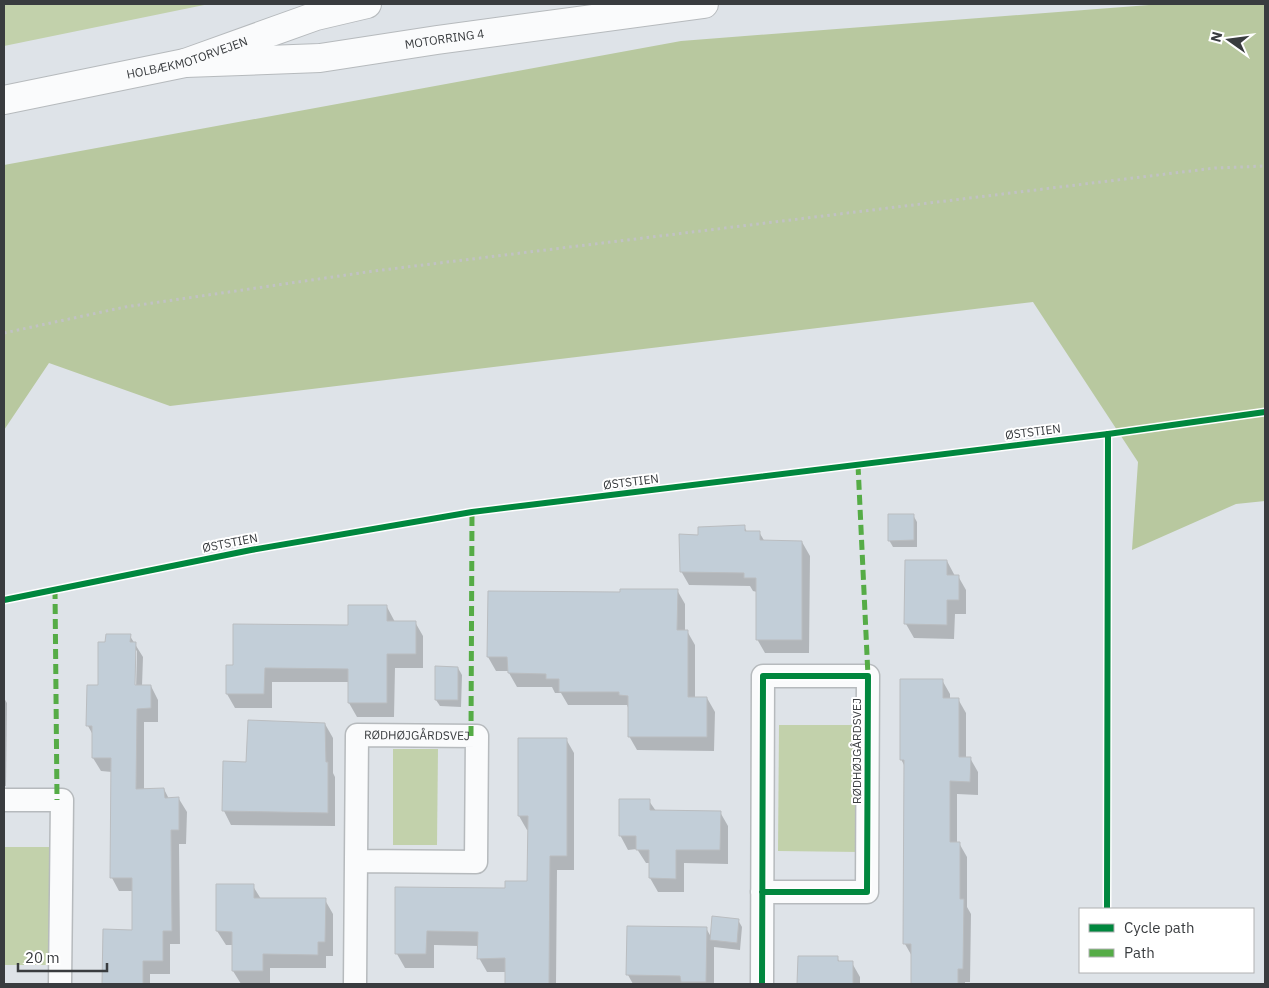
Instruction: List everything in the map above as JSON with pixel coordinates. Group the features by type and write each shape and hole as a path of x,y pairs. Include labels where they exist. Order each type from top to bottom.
{"highway":[{"name":"HOLBÆKMOTORVEJEN","path":"4,100 185,64 316,16 367,4"},
{"name":"MOTORRING 4","path":"185,64 320,58 437,40 704,4"}],"street":[{"name":"RØDHØJGÅRDSVEJ","path":"762,892 867,892 868,676 762,676 762,892 762,984"},
{"name":"RØDHØJGÅRDSVEJ","path":"355,984 356,735 477,736 476,862 356,861"},
{"path":"4,800 62,800 60,984"}],"path":[{"path":"4,332 125,307 374,272 1215,168 1265,166"}],"green space":[{"path":"4,4 209,4 4,46"},
{"path":"1162,4 1265,4 1265,501 1236,504 1132,550 1138,462 1033,302 170,406 49,363 4,430 4,165 681,41"},
{"path":"779,725 861,725 860,852 778,851"},
{"path":"393,749 438,749 437,845 393,845"},
{"path":"4,847 51,847 50,965 4,965"}],"building":[{"path":"888,514 914,514 914,540 888,541"},
{"path":"745,525 745,531 760,531 760,540 802,541 802,640 756,640 756,578 744,578 744,573 680,572 679,534 698,535 698,527"},
{"path":"905,560 947,560 947,575 959,575 959,600 947,600 947,625 904,624"},
{"path":"620,589 678,589 677,630 688,630 688,697 707,697 707,737 628,737 628,696 619,695 619,692 559,692 559,679 546,679 546,674 508,673 507,657 487,657 488,591 620,592"},
{"path":"348,605 387,605 387,621 416,621 416,654 387,654 387,703 348,703 348,669 265,668 264,694 226,694 226,665 233,665 233,624 348,625"},
{"path":"106,634 131,634 130,642 136,642 135,685 151,685 151,708 137,709 136,789 164,788 165,798 179,797 179,830 171,830 172,931 163,931 163,961 143,961 143,984 102,984 103,929 132,930 132,878 110,878 111,758 92,758 92,726 86,726 87,685 98,685 98,642 105,642"},
{"path":"435,666 458,667 458,700 435,700"},
{"path":"900,679 943,679 943,698 959,698 959,757 971,757 970,782 950,781 950,842 960,842 960,899 964,899 963,969 958,969 958,984 911,984 911,944 903,944 904,760 900,760"},
{"path":"248,720 325,723 326,762 328,762 328,813 222,811 223,761 246,762"},
{"path":"518,738 567,738 567,856 550,856 549,984 505,984 505,958 477,959 478,932 427,931 426,954 395,954 395,887 505,888 505,881 527,881 528,816 518,816"},
{"path":"619,799 650,799 650,810 721,811 720,850 676,850 676,879 649,878 649,850 636,850 636,836 619,836"},
{"path":"216,884 254,884 254,898 326,898 325,942 318,942 318,955 263,954 263,971 232,971 232,932 216,931"},
{"path":"712,916 739,919 737,943 710,940"},
{"path":"627,926 707,927 706,982 681,982 680,976 626,975"},
{"path":"798,956 838,956 838,961 853,961 853,984 797,984"}],"marked path":[{"path":"858,465 868,676"},
{"path":"471,736 472,512"},
{"path":"55,589 57,800"}],"cycle path":[{"name":"ØSTSTIEN","path":"4,600 251,550 472,512 1108,434 1265,412"},
{"path":"1107,908 1108,434"},
{"path":"762,892 867,892 868,676 763,676 762,984"}]}
